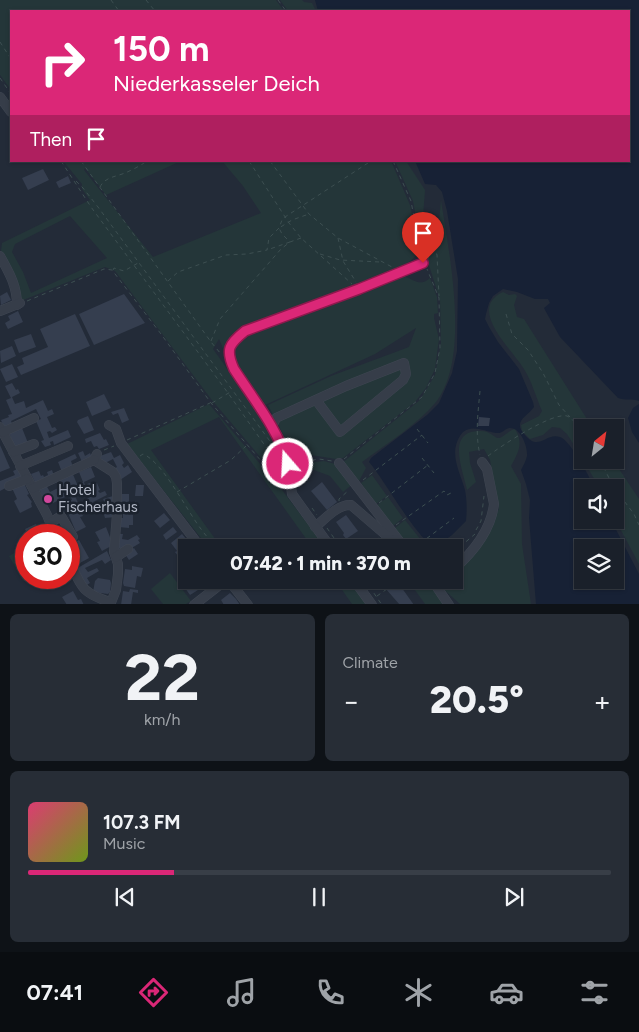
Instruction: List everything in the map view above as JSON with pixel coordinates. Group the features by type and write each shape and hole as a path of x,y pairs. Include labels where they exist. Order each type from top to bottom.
{"street":[{"path":"0,97 10,111"},
{"path":"324,539 292,494 285,452 272,427 234,369 230,360 229,350 232,342 245,331 423,263 424,239"},
{"path":"0,256 17,293 19,304 0,311"},
{"path":"272,427 276,418 346,386 404,363 406,374 403,380 340,432 316,400"},
{"path":"34,418 1,430 32,488 41,512 50,523 61,516 66,524"},
{"path":"109,425 116,429 121,443 194,539"},
{"path":"13,452 34,444"},
{"path":"20,466 68,446"},
{"path":"32,488 96,457 116,477 117,514 114,552 118,564 116,590 110,603 89,594 80,581"},
{"path":"463,560 480,539 493,510 494,504 487,469 482,462"},
{"path":"339,463 397,539"},
{"path":"9,486 27,479"},
{"path":"315,527 339,508 346,505 351,506 392,539"},
{"path":"116,557 128,549"},
{"path":"194,604 214,589"},
{"path":"236,589 246,602"},
{"path":"363,589 374,600"},
{"path":"439,589 450,604"}],"path":[{"path":"0,42 10,57"},
{"path":"0,78 10,93"},
{"path":"62,162 90,207 289,477"},
{"path":"82,162 211,342 221,354 230,360"},
{"path":"100,188 104,181 110,177 124,174 145,162"},
{"path":"250,162 288,222 313,250 343,261 381,262"},
{"path":"271,162 309,214 338,238 401,272"},
{"path":"290,242 279,228 282,220 369,162"},
{"path":"393,162 411,201 424,239 434,245 437,255 439,298"},
{"path":"74,180 83,188 269,440"},
{"path":"267,250 269,238 279,228 292,220 309,214"},
{"path":"168,282 175,273 219,258 233,254 247,254 267,250 302,238"},
{"path":"338,238 343,261 359,285 359,289"},
{"path":"211,342 220,319 290,242"},
{"path":"320,254 342,276 359,289"},
{"path":"19,304 104,269 112,270 114,268 124,271 139,263"},
{"path":"112,270 211,403 292,494"},
{"path":"506,314 512,334 528,350 543,373 559,405 574,423"},
{"path":"96,457 121,443 211,403 233,390"},
{"path":"480,391 478,443 482,462 499,448 537,424 557,416 564,415 570,418"},
{"path":"417,429 428,443"},
{"path":"359,482 422,435"},
{"path":"176,493 231,460 247,445"},
{"path":"133,459 143,454 148,456 161,469 209,539"},
{"path":"422,458 434,473"},
{"path":"288,464 319,459 339,463"},
{"path":"376,505 428,465"},
{"path":"394,527 444,490 447,495 450,493"},
{"path":"463,544 474,534 480,522 483,512 482,501 485,494"},
{"path":"624,501 634,514 639,525"},
{"path":"634,514 639,517"},
{"path":"426,539 454,518"},
{"path":"246,602 250,589"},
{"path":"382,604 374,600 387,589"}],"shaded area":[{"path":"0,0 276,0 283,10 10,10 10,89 0,75"},
{"path":"280,0 302,0 312,3 316,10 287,10"},
{"path":"64,162 179,162 106,195 85,168 84,170 153,257 261,213 243,186 223,162 391,162 410,205 420,251 416,256 402,267 379,275 379,277 250,326 226,355 219,339 213,349 269,427 283,455 278,478 211,399 115,271 105,267 21,301 18,285 1,251 2,243 90,200 82,189 82,184","holes":["70,216 107,258 31,293 23,272 12,252 15,244"]},
{"path":"395,162 407,162 425,190 421,244 413,201"},
{"path":"441,200 449,248 455,304 453,359 447,383 436,402 420,419 362,462 366,468 359,481 342,463 420,400 435,375 441,343 440,300 427,259 430,248 437,244"},
{"path":"402,276 419,282 430,278 437,297 438,313 434,314 434,318 439,339 435,369 426,388 415,402 343,458 336,459 292,452 268,405 331,376 409,347 416,328 375,354 263,406 233,360 239,341 257,331 383,285"},
{"path":"503,292 517,296 514,305 517,317 524,319 587,419 574,419 574,445 567,434 560,428 552,427 543,435 530,439 522,431 521,425 539,416 542,411 527,374 490,319 489,309 493,299"},
{"path":"209,404 279,486 319,539 306,539 219,417 151,450 215,539 202,539 127,444"},
{"path":"515,429 520,443 511,466 521,484 522,544 531,604 460,604 443,589 463,589 463,562 478,545 499,509 490,460 484,449 469,452 470,463 476,482 467,490 460,462 460,444 463,437 470,432 484,431 498,438"},
{"path":"324,461 339,465 354,483 343,492 330,476 298,464"},
{"path":"588,469 619,469 639,499 639,564 620,529 624,529 624,479 594,479"},
{"path":"372,475 387,496 376,504 361,483"},
{"path":"388,497 403,518 393,526 377,505"},
{"path":"405,520 420,539 403,539 395,528"},
{"path":"15,552 15,567 9,556"},
{"path":"170,573 178,584 178,589 182,589 191,601 186,604 163,604 151,589"},
{"path":"341,589 356,589 367,604 352,604"},
{"path":"414,589 435,589 446,602 443,604 425,604"}],"water":[{"path":"315,0 639,0 639,401 618,398 560,337 544,308 550,303 548,299 535,299 503,289 493,296 485,319 498,342 519,369 533,402 534,407 520,423 521,430 534,442 555,436 560,437 574,452 574,469 585,469 590,479 574,479 574,529 616,529 621,539 574,539 574,589 624,589 624,545 639,574 639,604 536,604 529,518 530,500 521,470 526,460 527,452 523,439 514,429 508,428 498,433 474,428 464,431 460,435 455,448 455,454 466,494 466,521 446,539 425,539 369,462 371,458 427,415 439,403 452,373 457,351 458,279 447,211 442,192 436,185 425,184 415,162 630,162 630,10 318,10"},
{"path":"639,404 639,443 632,432 628,418 633,408"}],"building":[{"path":"43,169 49,180 28,190 22,178"},
{"path":"68,176 71,183 59,188 56,182"},
{"path":"7,292 11,300 1,305 0,296"},
{"path":"124,294 145,323 94,345 79,314"},
{"path":"18,311 23,322 8,329 5,323 10,320 8,316"},
{"path":"75,314 90,346 21,375 17,367 24,364 22,358 48,347 40,329"},
{"path":"31,334 36,347 19,353 14,340"},
{"path":"12,346 16,356 1,363 0,351"},
{"path":"12,364 18,377 6,382 0,369"},
{"path":"12,383 20,393 12,397 15,404 24,401 26,408 43,400 48,411 52,409 54,414 47,417 52,428 55,427 57,430 52,433 50,431 47,432 49,438 68,430 71,437 54,445 53,441 50,442 51,445 45,447 41,441 44,440 36,421 41,419 36,409 11,421 13,426 5,429 1,420 12,414 6,400 11,398 5,386"},
{"path":"104,394 111,408 92,416 86,402"},
{"path":"124,408 129,420 122,423 118,413 113,415 111,412"},
{"path":"88,416 94,430 84,434 77,422"},
{"path":"479,417 490,418 489,426 478,426"},
{"path":"22,428 28,443 15,448 9,433"},
{"path":"100,433 109,445 99,449 97,446 94,447 91,441 86,443 85,439"},
{"path":"0,445 10,468 0,472"},
{"path":"83,451 85,456 90,453 93,460 83,464 78,453"},
{"path":"111,452 114,458 120,455 124,468 128,465 132,472 120,480 114,469 117,467 113,459 103,464 100,456"},
{"path":"75,454 77,458 71,461 73,467 62,472 58,462"},
{"path":"91,467 95,477 84,482 85,485 73,490 78,503 70,506 68,501 72,500 69,492 66,494 67,496 46,505 39,489 46,485 50,492 62,486 59,478 72,472 77,484 83,482 79,472"},
{"path":"19,468 24,478 0,491 0,481 15,475 13,471"},
{"path":"52,470 54,476 36,484 31,474 39,471 41,476 43,475 44,477 48,475 47,472"},
{"path":"93,482 94,484 97,483 100,493 105,491 107,495 93,502 96,512 90,514 86,499 93,496 92,493 87,496 84,489 88,487 87,484"},
{"path":"322,482 337,502 327,510 311,491"},
{"path":"24,483 29,494 27,495 32,502 32,507 20,513 14,501 17,499 12,488"},
{"path":"136,485 144,485 143,496 135,496"},
{"path":"120,494 129,494 129,505 136,501 138,506 129,511 119,511"},
{"path":"113,496 115,517 105,518 102,508 106,506 103,499"},
{"path":"79,507 83,516 80,517 86,527 80,530 80,524 73,524 68,513"},
{"path":"164,513 170,520 160,528 154,521"},
{"path":"123,514 133,515 133,525 129,525 129,528 119,527 119,518 123,518"},
{"path":"346,515 358,531 346,539 336,522"},
{"path":"106,527 113,545 102,551 97,542 100,541 95,532"},
{"path":"173,527 177,532 166,540 163,535"},
{"path":"118,534 123,534 122,539 128,540 137,535 140,543 130,549 117,548"},
{"path":"182,534 186,539 178,539 178,556 171,543"},
{"path":"80,542 89,558 80,563"},
{"path":"134,548 138,554 129,560 125,554"},
{"path":"107,551 111,560 105,564 102,560 85,568 88,572 97,568 99,571 87,578 90,583 85,586 80,577 80,567"},
{"path":"132,566 143,568 141,577 137,576 135,588 124,586 123,583 125,569 132,570"},
{"path":"98,578 110,580 110,592 108,594 93,592 95,581"},
{"path":"130,589 138,590 138,593 133,592 131,604 121,604 123,591 129,592"},
{"path":"186,589 198,590 190,595"},
{"path":"386,589 403,589 413,604 399,604"},
{"path":"73,591 78,600 81,599 84,604 66,604 62,597"},
{"path":"230,593 239,604 223,604 221,600"}],"place":[{"name":"Hotel Fischerhaus","path":"48,499"}],"route":[{"path":"288,464 279,438 234,369 230,360 229,350 232,342 245,331 423,263"}]}
